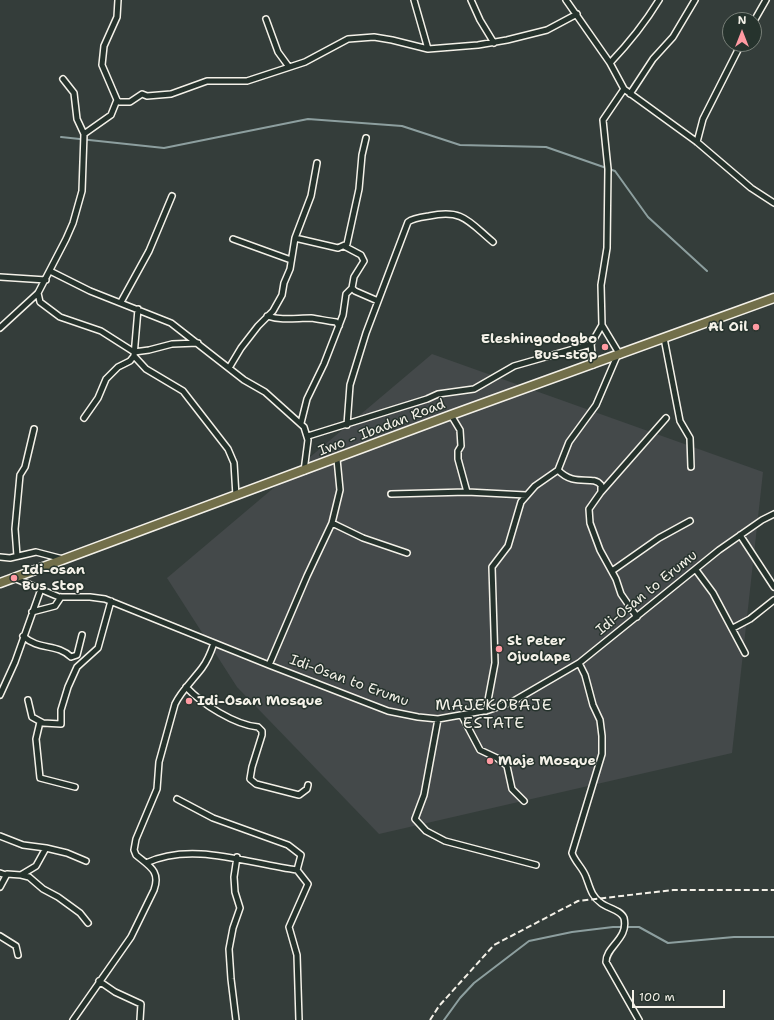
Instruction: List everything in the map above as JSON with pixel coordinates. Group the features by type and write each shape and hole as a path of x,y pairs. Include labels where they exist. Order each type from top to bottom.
{"main road":[{"name":"Iwo - Ibadan Road","path":"0,583 337,459 451,415 593,365 774,298"}],"street":[{"path":"84,134 111,115 117,100 102,65 104,46 117,17 118,0"},
{"path":"414,0 428,49"},
{"path":"471,0 480,20 494,42"},
{"path":"566,0 610,63 624,89 697,142 750,188 774,203"},
{"path":"610,63 629,43 648,18 658,0"},
{"path":"630,94 652,59 673,37 695,0"},
{"path":"759,12 766,0"},
{"path":"117,100 119,102 130,102 142,94 147,96 171,94 207,81 247,81 305,62 342,42 359,37 392,40 428,49 494,42 547,30 577,14"},
{"path":"266,19 278,52 289,67"},
{"path":"697,142 703,119 737,52"},
{"path":"0,328 38,293 47,278 73,223 82,191 84,134 77,118 74,93 63,79"},
{"path":"486,711 496,663 490,573 492,567 508,546 521,502 526,495 558,470 569,442 596,405 619,355 602,325 601,285 608,248 608,168 603,120 624,89"},
{"path":"295,238 338,248 347,244 359,189 362,155 366,138"},
{"path":"228,368 258,326 273,311 282,295 284,283 290,269 295,238 311,196 317,164"},
{"path":"121,302 148,251 172,196"},
{"path":"347,425 350,385 378,301 407,224 410,220 445,212 455,214 463,217 493,242"},
{"path":"233,239 291,260"},
{"path":"301,423 307,399 324,364 339,326 346,294 352,288 354,277 364,261 364,258 344,246"},
{"path":"52,269 90,291 171,323 244,380 265,392 301,423 308,436 304,471"},
{"path":"0,277 47,278"},
{"path":"352,288 355,291 378,301"},
{"path":"38,293 40,302"},
{"path":"30,300 40,302 60,317 101,331 134,354 155,375 184,391 228,449 234,463 236,496"},
{"path":"84,418 98,398 106,379 118,367 130,362 134,354 138,309"},
{"path":"267,316 285,320 310,318 336,322 339,326"},
{"path":"593,365 591,344 602,325"},
{"path":"664,338 680,420 690,438 691,467"},
{"path":"134,354 172,344 198,343"},
{"path":"308,436 427,400 438,394 474,389 514,366 553,353 591,344"},
{"path":"451,415 460,430 461,446 458,459 467,492"},
{"path":"637,617 621,594 612,571 600,550 589,514 591,505 601,492 666,418"},
{"path":"17,556 16,529 18,487 20,475 25,467 34,429"},
{"path":"269,665 307,576 332,523 340,490 337,459"},
{"path":"558,470 563,475 573,480 597,480 601,485 601,492"},
{"path":"391,494 467,492 526,495"},
{"name":"Idi-Osan to Erumu","path":"14,578 61,598 90,597 111,601 388,711 438,719 486,711 512,702 579,663 740,535 774,514"},
{"path":"612,571 659,538 690,521"},
{"path":"332,523 363,538 407,553"},
{"path":"740,535 774,587"},
{"path":"0,557 17,556 36,552 64,560"},
{"path":"696,570 704,579 733,628 745,653"},
{"path":"0,695 15,662 41,589"},
{"path":"32,612 55,606 61,598"},
{"path":"733,628 750,619 774,600"},
{"path":"28,700 32,717 40,722 61,724 61,710 68,686 77,667 98,648 111,601"},
{"path":"23,636 31,644 64,650 71,657 77,655 82,635"},
{"path":"72,1020 114,964 131,938 154,890 157,877 146,863 136,854 134,844 157,789 159,762 175,704 210,656 214,643"},
{"path":"579,663 585,675 600,724 602,754 572,853 586,877 590,891 601,904 621,913 624,918 620,940 607,956 606,962 639,1020"},
{"path":"186,687 203,702 231,718 248,726 258,727 262,731 250,779 256,784 299,795 307,789 308,785"},
{"path":"462,716 480,750 497,758 507,766 512,789 524,801"},
{"path":"438,719 424,795 415,819 426,831 445,841 536,865"},
{"path":"40,722 36,739 40,778 75,787"},
{"path":"177,799 213,818 288,845 301,855 297,870"},
{"path":"0,836 23,844 67,853 86,861"},
{"path":"21,875 36,866 46,848"},
{"path":"146,863 155,859 175,856 224,855 297,870 308,884 289,928 297,955 299,1020"},
{"path":"236,1020 229,949 233,928 240,908 235,892 234,877 237,857"},
{"path":"0,873 29,877 43,889 58,897 80,913 88,922"},
{"path":"0,887 6,875"},
{"path":"0,936 16,946 18,955"},
{"path":"99,982 115,992 141,1004 140,1020"}],"shaded area":[{"path":"432,354 763,472 732,753 379,834 237,687 167,578"}],"waterway":[{"path":"61,137 164,148 308,119 402,126 460,145 546,147 615,171 648,217 707,271"},
{"path":"444,1020 460,998 474,983 529,941 572,932 613,927 639,927 668,943 734,937 774,937"}],"railway":[{"path":"430,1020 439,1006 494,945 578,901 673,890 774,890"}],"place":[{"name":"Al Oil","path":"756,327"},
{"name":"Eleshingodogbo Bus-stop","path":"605,347"},
{"name":"Idi-osan Bus Stop","path":"14,578"},
{"name":"St Peter Ojuolape","path":"499,649"},
{"name":"Idi-Osan Mosque","path":"189,701"},
{"name":"Maje Mosque","path":"490,761"}],"district":[{"name":"MAJEKOBAJE ESTATE","path":"494,715"}]}
